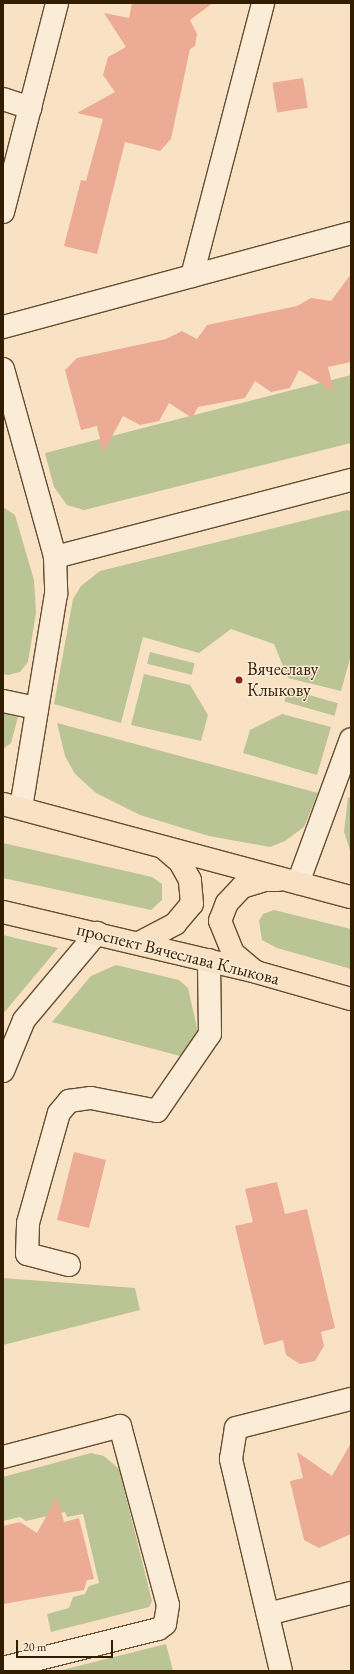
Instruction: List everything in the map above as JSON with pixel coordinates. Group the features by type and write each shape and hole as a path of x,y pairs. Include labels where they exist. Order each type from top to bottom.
{"main road":[{"path":"12,806 162,845 351,897"},
{"path":"139,943 175,924 192,904 190,880 180,862 162,845"},
{"path":"256,972 233,953 224,939 220,921 227,903 242,887 265,880 294,882"},
{"name":"проспект Вячеслава Клыкова","path":"3,912 209,960 351,999"}],"lane":[{"path":"3,212 57,3"},
{"path":"192,276 263,3"},
{"path":"3,99 31,108"},
{"path":"3,327 351,233"},
{"path":"3,368 55,557 56,594 37,708 12,806"},
{"path":"55,557 351,480"},
{"path":"3,701 37,708"},
{"path":"294,882 351,739"},
{"path":"3,1070 24,1020 97,933"},
{"path":"69,1265 27,1254 28,1223 58,1113 69,1101 91,1098 157,1111 210,1034 209,960"},
{"path":"281,1671 231,1459 236,1428 351,1399"},
{"path":"3,1457 120,1426 168,1605 165,1624 158,1629 3,1668"},
{"path":"268,1614 351,1593"}],"green space":[{"path":"351,375 351,443 84,510 67,505 54,487 45,453"},
{"path":"3,507 15,515 34,580 36,613 28,662 20,672 8,675 3,674"},
{"path":"347,510 351,511 351,655 341,691 288,678 274,644 231,629 199,653 143,637 121,723 54,704 73,599 81,586 100,571"},
{"path":"150,652 195,663 192,675 147,664"},
{"path":"144,674 190,685 208,715 201,741 131,725"},
{"path":"288,689 338,703 334,716 284,701"},
{"path":"3,713 18,717 11,743 3,749"},
{"path":"282,714 331,727 317,775 243,753 250,730"},
{"path":"57,723 318,793 304,827 285,841 270,847 209,836 140,815 96,793 75,774 65,756"},
{"path":"348,797 351,798 351,853 344,832"},
{"path":"3,843 152,877 162,884 162,900 151,910 3,878"},
{"path":"274,910 351,929 351,969 277,948 262,940 259,921 263,914"},
{"path":"3,935 58,948 3,1014"},
{"path":"116,965 179,980 188,988 199,1037 194,1045 180,1056 52,1022 91,976"},
{"path":"3,1278 135,1288 140,1310 3,1345"},
{"path":"91,1453 104,1456 119,1469 152,1601 149,1607 51,1632 47,1614 69,1608 73,1597 85,1594 89,1586 99,1583 83,1514 67,1517 65,1512 26,1521 20,1517 3,1521 3,1477"},
{"path":"166,1644 173,1671 58,1671"}],"building":[{"path":"132,3 213,3 190,20 197,34 195,46 190,49 171,139 160,151 125,142 97,254 64,246 81,180 86,181 103,119 77,113 115,92 103,75 108,57 126,47 104,13 129,18"},
{"path":"303,78 308,108 277,112 272,83"},
{"path":"351,274 351,362 328,367 334,392 299,370 290,388 271,392 255,381 245,398 198,407 192,418 169,403 159,421 140,425 123,416 103,453 97,426 81,430 65,370 77,358 166,339 182,331 197,339 207,325 297,306 311,298 331,301"},
{"path":"74,1152 106,1160 89,1228 57,1220"},
{"path":"277,1182 285,1214 307,1209 335,1328 321,1332 324,1346 315,1361 300,1364 286,1355 283,1340 264,1345 235,1226 253,1222 245,1189"},
{"path":"351,1443 351,1534 319,1548 304,1540 290,1481 303,1478 297,1452 332,1476"},
{"path":"57,1497 64,1522 79,1518 94,1579 87,1580 84,1590 3,1604 3,1526 20,1522 37,1533"}],"place":[{"name":"Вячеславу Клыкову","path":"239,680"}]}
